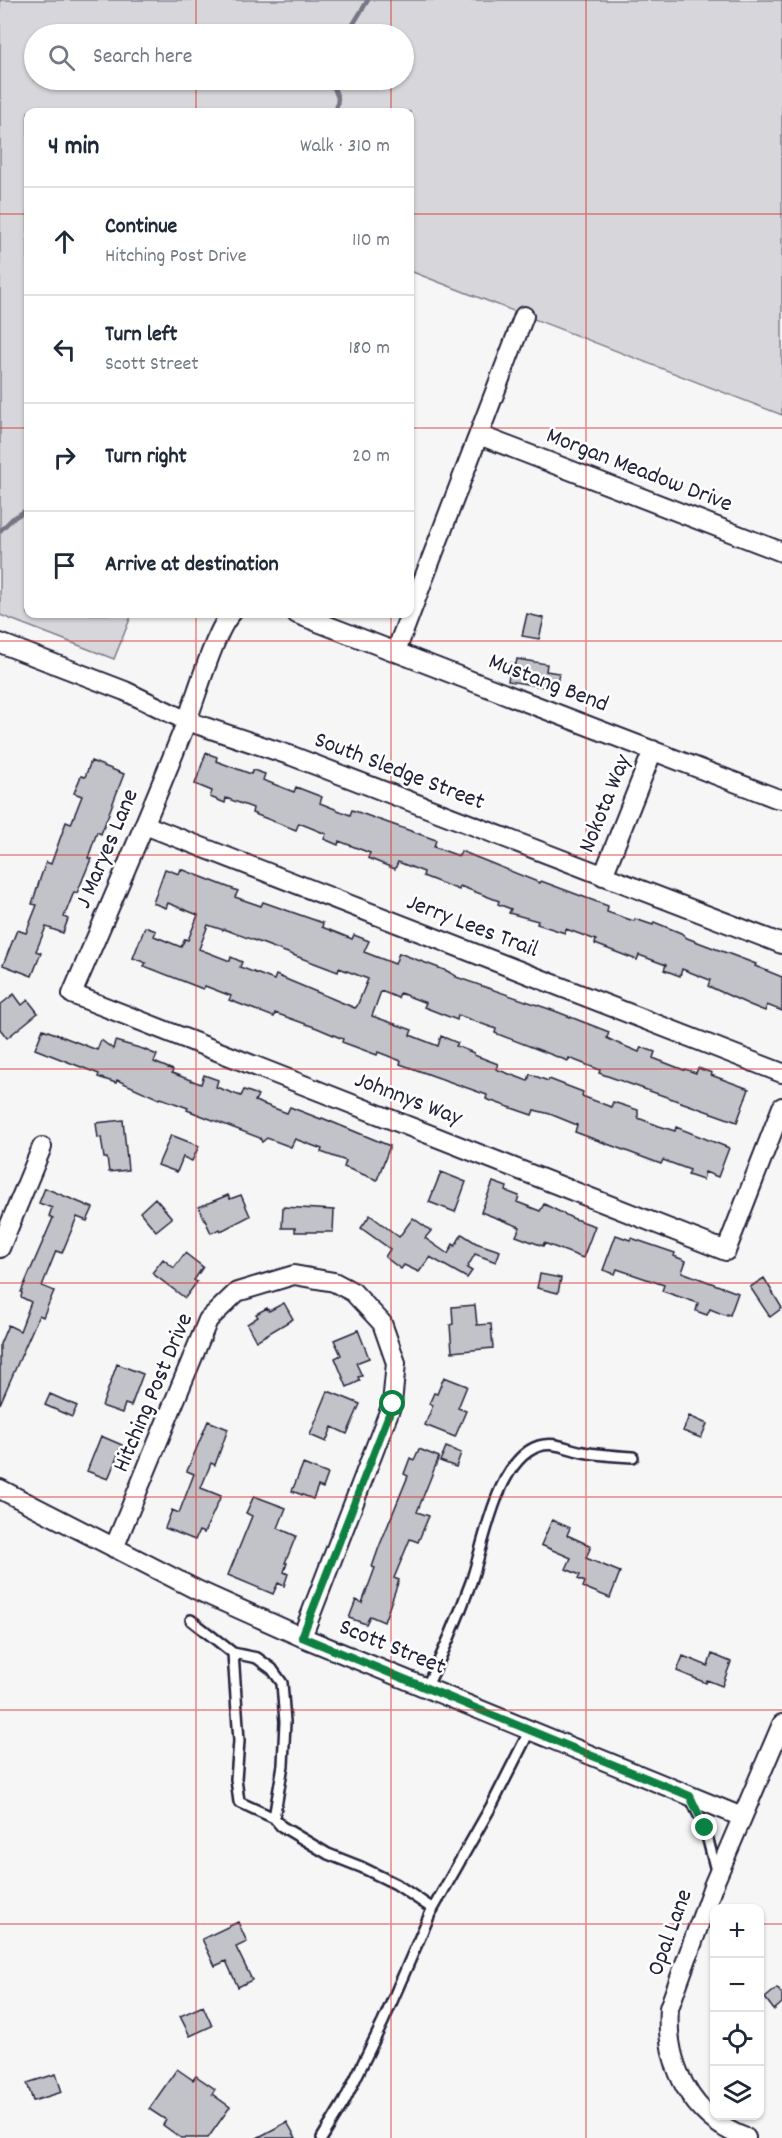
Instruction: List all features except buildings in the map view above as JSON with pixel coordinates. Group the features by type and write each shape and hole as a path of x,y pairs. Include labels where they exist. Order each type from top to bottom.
{"street":[{"path":"414,604 525,316"},
{"name":"Morgan Meadow Drive","path":"479,435 782,552"},
{"path":"187,721 220,630 228,618"},
{"name":"Mustang Bend","path":"308,618 782,799"},
{"path":"396,651 409,618"},
{"name":"South Sledge Street","path":"0,643 125,691 187,721 292,756 782,944"},
{"name":"J Maryes Lane","path":"72,994 187,721"},
{"name":"Nokota Way","path":"603,876 653,750"},
{"name":"Jerry Lees Trail","path":"145,825 782,1073"},
{"name":"Johnnys Way","path":"72,994 726,1251 782,1107"},
{"path":"0,1248 42,1147"},
{"name":"Hitching Post Drive","path":"114,1548 208,1320 237,1292 294,1275 334,1282 353,1292 382,1323 396,1363 396,1373 393,1404 302,1637"},
{"name":"Scott Street","path":"0,1489 197,1590 302,1637 742,1816"},
{"name":"Opal Lane","path":"746,2138 727,2131 692,2100 676,2071 668,2022 669,2008 717,1877 782,1724"}],"lane":[{"path":"426,1688 443,1653 471,1582 500,1490 518,1460 530,1450 554,1443 580,1452 633,1457"},
{"path":"191,1620 233,1653 257,1658 272,1669 282,1683 285,1722 283,1765 273,1818"},
{"path":"233,1653 239,1741 236,1779 239,1802 273,1818 281,1826 327,1854 396,1884 433,1909"},
{"path":"322,2138 344,2102 384,2022 433,1909 493,1803 530,1730"},
{"path":"690,1796 705,1828 717,1877"}],"shaded area":[{"path":"0,0 782,0 782,415 414,273 414,108 24,108 24,618 130,618 114,659 0,615"}],"waterway":[{"path":"353,24 368,0"},
{"path":"335,90 338,98 337,108"},
{"path":"0,531 24,512"}],"route":[{"path":"393,1404 302,1637 690,1796 705,1828"}]}
